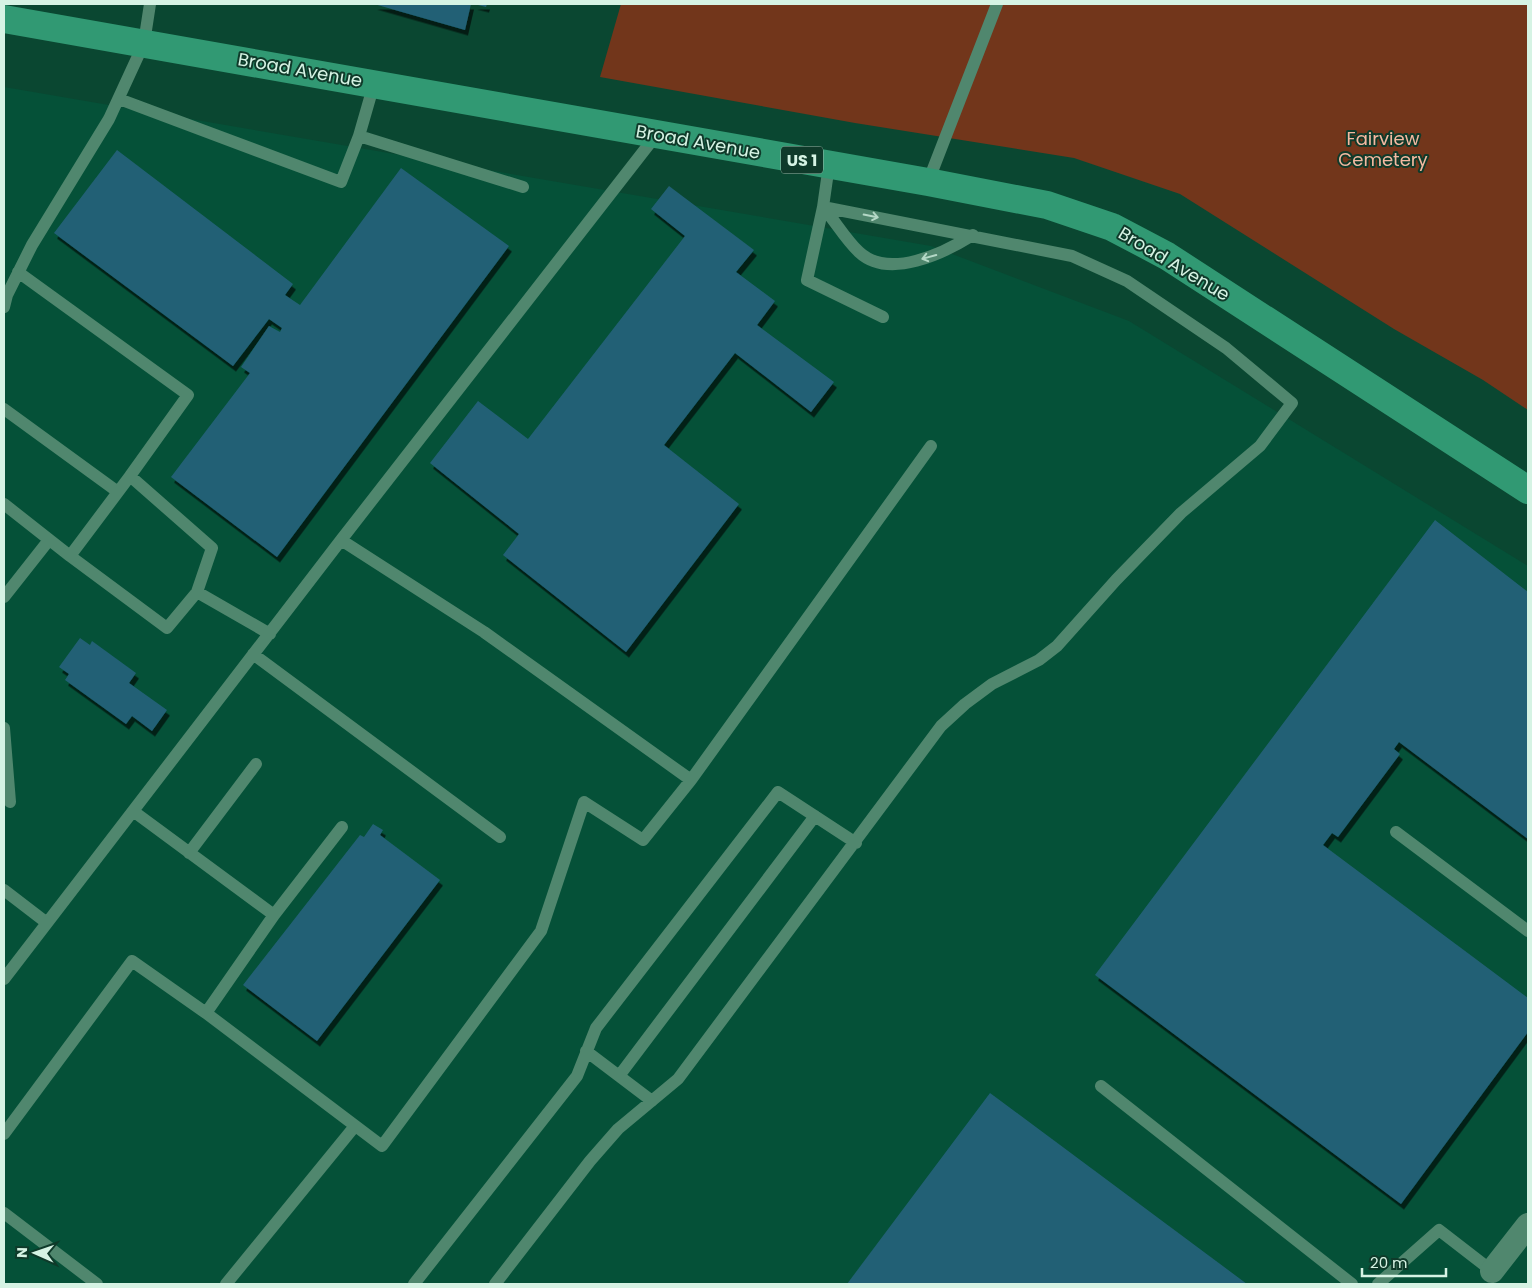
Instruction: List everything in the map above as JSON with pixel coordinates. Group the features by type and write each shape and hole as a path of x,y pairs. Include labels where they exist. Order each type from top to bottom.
{"main road":[{"name":"Broad Avenue","path":"4,19 928,182 1047,206 1112,227 1167,256 1528,490"}],"street":[{"path":"1492,1271 1528,1225"}],"lane":[{"path":"4,307 7,295 32,245 110,119 144,43 150,4"},
{"path":"928,182 997,4"},
{"path":"119,99 340,182 359,136 374,84"},
{"path":"4,979 341,540 657,134"},
{"path":"359,136 523,187"},
{"path":"829,165 823,206 807,280 883,317"},
{"path":"495,1284 590,1161 618,1129 678,1079 856,843 941,726 964,704 992,684 1039,660 1057,646 1116,580 1181,513 1260,446 1292,403 1226,348 1126,281 1072,256 823,206"},
{"path":"823,206 859,252 876,262 902,264 935,256 973,235"},
{"path":"18,272 188,395 70,556"},
{"path":"4,410 118,492"},
{"path":"4,1134 132,961 206,1013 382,1146 541,931 584,802 643,840 691,780 932,446"},
{"path":"4,504 48,540 167,628 197,592 212,548 130,476"},
{"path":"4,597 48,540"},
{"path":"341,540 484,632 691,780"},
{"path":"197,592 270,634"},
{"path":"254,654 500,836"},
{"path":"4,728 10,802"},
{"path":"189,853 256,764"},
{"path":"414,1284 577,1076 596,1028 778,792 856,843"},
{"path":"134,811 274,915"},
{"path":"619,1076 815,816"},
{"path":"206,1013 274,915 342,827"},
{"path":"1396,832 1528,931"},
{"path":"4,890 47,923"},
{"path":"586,1051 652,1102"},
{"path":"1101,1086 1352,1284"},
{"path":"226,1284 355,1126"},
{"path":"4,1213 98,1284"},
{"path":"1378,1284 1439,1230 1492,1271"}],"shaded area":[{"path":"4,87 931,246 1129,321 1528,566 1528,1284 4,1284"}],"green space":[{"name":"Fairview Cemetery","path":"621,4 1528,4 1528,410 1483,380 1394,329 1180,194 1074,158 855,123 600,77"}],"building":[{"path":"374,4 471,4 465,30"},
{"path":"474,4 487,4 486,7"},
{"path":"117,150 293,284 285,295 300,305 401,168 509,246 277,557 171,477 250,373 241,367 269,326 280,332 282,328 269,319 233,366 54,233"},
{"path":"669,186 754,250 736,272 775,301 757,325 834,382 811,412 735,353 664,445 739,504 626,652 503,555 519,534 430,463 478,401 528,439 685,236 651,209"},
{"path":"1435,520 1528,592 1528,839 1399,742 1394,749 1400,754 1338,837 1332,833 1323,845 1528,998 1528,1032 1401,1204 1095,975"},
{"path":"80,638 90,645 92,641 136,673 129,683 167,710 152,731 132,716 126,724 65,680 69,674 59,667"},
{"path":"373,824 383,830 380,835 440,880 317,1041 243,985 360,835 364,837"},
{"path":"990,1093 1247,1284 847,1284"}]}
